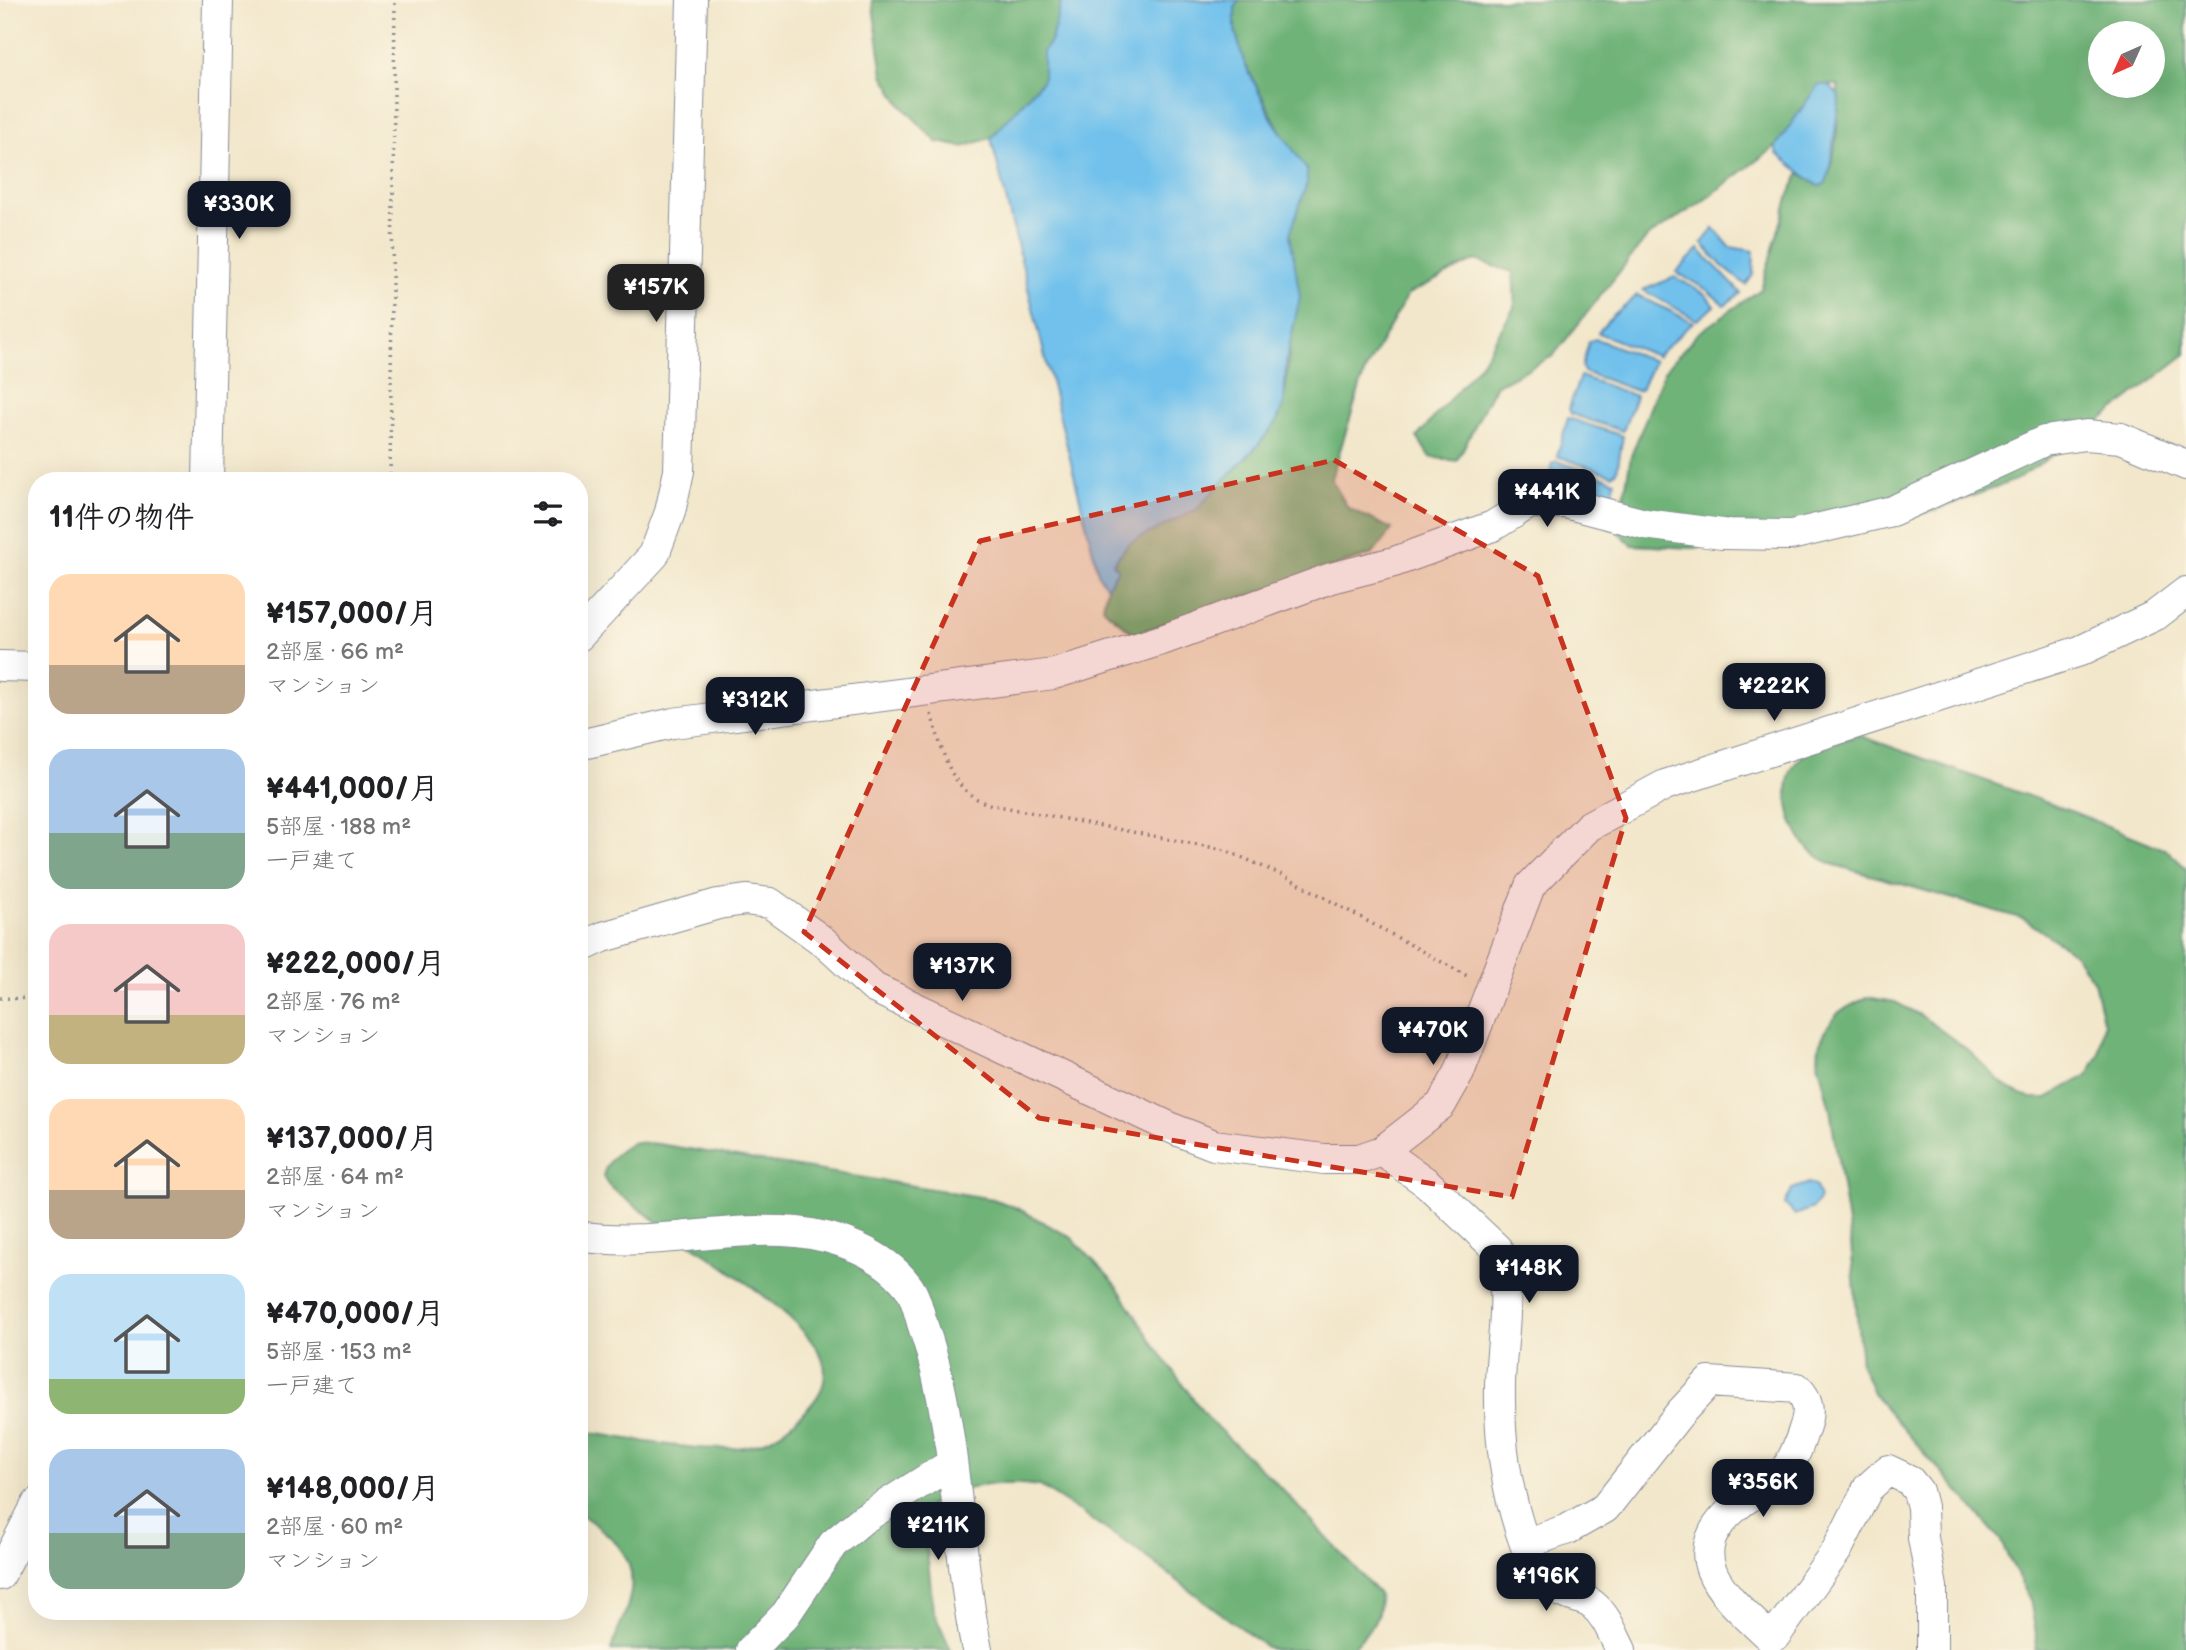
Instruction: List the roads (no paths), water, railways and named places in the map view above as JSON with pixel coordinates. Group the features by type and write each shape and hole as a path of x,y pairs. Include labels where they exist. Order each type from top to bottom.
{"street":[{"path":"208,472 218,0"},
{"path":"588,626 654,555 670,512 679,471 692,0"},
{"path":"588,743 673,723 1054,674 1165,639 1331,578 1406,558 1493,526 1530,503 1565,503 1646,524 1723,534 1791,535 1892,511 2044,440 2086,435 2121,438 2168,455 2186,466"},
{"path":"588,943 718,904 746,900 770,903 824,942 874,988 1176,1130 1214,1145 1324,1159 1359,1159 1382,1151 1441,1105 1459,1073 1530,886 1589,826 1624,804 1665,785 2080,651 2156,615 2186,592"},
{"path":"0,666 28,667"},
{"path":"1382,1151 1427,1184 1497,1250 1503,1264 1500,1387 1502,1447 1525,1544 1532,1562 1552,1588 1585,1600 1603,1615 1621,1650"},
{"path":"588,1237 683,1237 756,1231 797,1232 836,1240 879,1258 909,1287 936,1363 977,1650"},
{"path":"1525,1544 1568,1530 1605,1508 1680,1413 1709,1382 1797,1388 1809,1405 1796,1451 1787,1468 1772,1484 1740,1503 1721,1520 1708,1547 1709,1570 1727,1598 1769,1637 1775,1636 1837,1550 1868,1488 1888,1470 1899,1473 1918,1491 1922,1507 1923,1538 1932,1587 1932,1650"},
{"path":"751,1650 786,1614 832,1544 863,1518 951,1464"},
{"path":"0,1574 28,1521"}],"water":[{"path":"1062,0 1239,0 1235,7 1235,30 1244,62 1272,119 1307,170 1307,183 1290,234 1300,297 1286,362 1284,404 1276,423 1196,510 1129,543 1113,563 1118,569 1107,587 1099,576 991,138 1043,80 1043,52 1051,40"},
{"path":"1818,85 1828,85 1838,94 1839,103 1829,174 1825,184 1818,186 1776,153 1776,146"},
{"path":"1714,228 1730,247 1754,251 1753,275 1746,285 1722,266 1702,243"},
{"path":"1699,249 1741,293 1724,305 1707,290 1676,272"},
{"path":"1675,277 1705,294 1715,306 1697,320 1643,290"},
{"path":"1637,295 1693,322 1657,356 1598,333"},
{"path":"1596,339 1654,361 1641,389 1637,391 1584,372 1582,367 1589,341"},
{"path":"1580,376 1636,396 1623,431 1571,414 1569,409"},
{"path":"1568,418 1623,436 1617,471 1612,475 1557,456"},
{"path":"1556,461 1615,481 1610,507 1548,485 1552,464"},
{"path":"1809,1183 1816,1187 1820,1198 1813,1208 1795,1215 1785,1204 1792,1189"}]}
